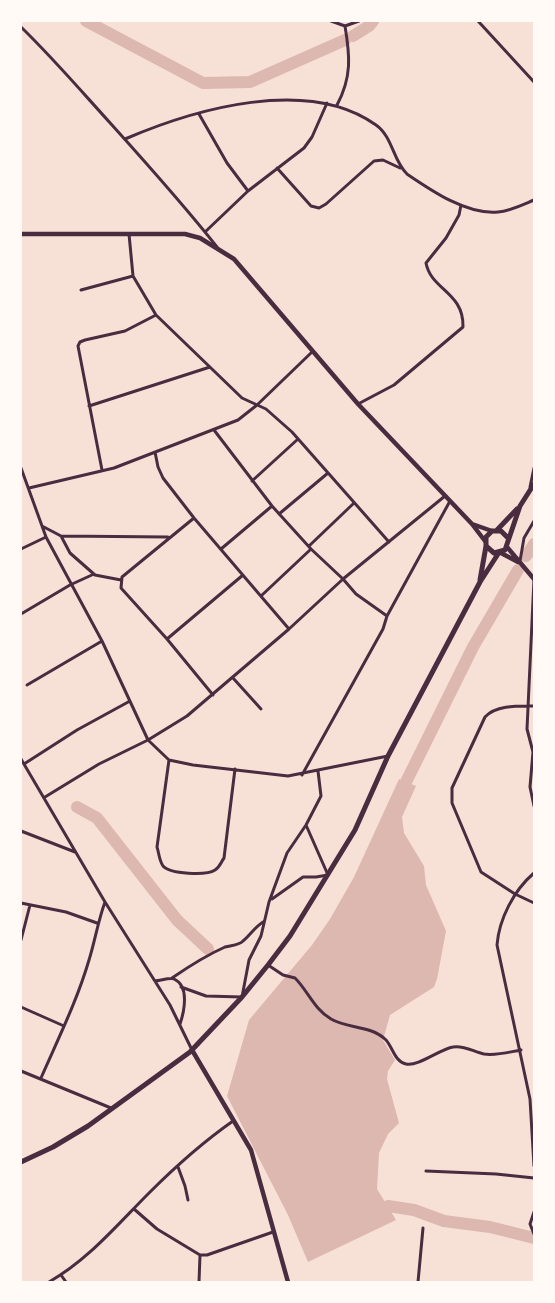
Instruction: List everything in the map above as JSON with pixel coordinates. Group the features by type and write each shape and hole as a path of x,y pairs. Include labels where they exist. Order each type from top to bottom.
{"highway":[{"path":"21,1162 53,1148 88,1126 192,1050 242,997 290,936 355,830 388,756 480,582 500,553 507,547 520,506 534,484"},
{"path":"480,582 486,537 520,506"},
{"path":"495,530 505,534 508,538"},
{"path":"485,544 491,552 500,553"}],"street":[{"path":"331,21 345,26 359,21"},
{"path":"478,21 534,82"},
{"path":"337,105 342,96 349,69 350,54 345,26"},
{"path":"21,27 46,50 217,247"},
{"path":"125,140 156,126 199,114 261,101 293,99 337,105 378,126 390,142 400,168"},
{"path":"205,232 248,191 309,144 327,103"},
{"path":"199,114 227,163 248,191"},
{"path":"277,168 311,206 319,208 374,161 383,160 461,205 490,212 501,212 534,200"},
{"path":"358,404 394,384 463,327 464,316 458,303 431,275 426,264 446,238 459,214 461,205"},
{"path":"129,233 133,276 156,315 242,398 273,415 298,439 389,542"},
{"path":"21,234 185,234 200,238 217,247 234,259 358,404 472,524 485,544"},
{"path":"81,290 133,276"},
{"path":"102,470 77,351 80,342 125,331 156,315"},
{"path":"28,488 114,468 243,418 314,350"},
{"path":"89,406 210,367"},
{"path":"214,430 279,514 356,594 387,616"},
{"path":"252,481 298,439"},
{"path":"155,452 164,478 194,518 289,629"},
{"path":"21,468 46,537 102,641 148,740 169,760 288,776 388,756"},
{"path":"529,491 534,468"},
{"path":"279,514 328,473"},
{"path":"45,798 99,764 148,740 187,716 344,579 445,495"},
{"path":"302,775 383,629 387,616 450,501"},
{"path":"261,596 354,502"},
{"path":"221,549 272,506"},
{"path":"194,518 121,579 121,588 213,695"},
{"path":"520,563 524,538 534,521"},
{"path":"472,524 495,530"},
{"path":"42,525 61,536 170,537"},
{"path":"61,536 70,553 94,574 121,579"},
{"path":"21,549 46,537"},
{"path":"507,547 534,579 527,729 533,752 530,787 534,806"},
{"path":"500,553 520,563"},
{"path":"21,614 70,585 94,574"},
{"path":"167,639 243,575"},
{"path":"27,685 102,641"},
{"path":"233,678 261,709"},
{"path":"24,764 77,730 130,701"},
{"path":"534,706 500,708 485,717 452,788 451,796 481,872 515,894 534,903"},
{"path":"21,759 105,902 155,981 192,1050 251,1150 288,1282"},
{"path":"169,760 158,847 160,860 170,871 204,874 220,866 224,858 236,769"},
{"path":"172,978 182,987 206,996 242,997 249,960 261,936 269,902 287,853 306,825 321,796 318,771"},
{"path":"269,902 303,877 328,874 306,825"},
{"path":"21,831 76,852"},
{"path":"534,873 515,894 501,925 497,945 532,1099 534,1166"},
{"path":"41,1078 64,1026 89,959 97,923 105,902"},
{"path":"21,903 66,912 97,923"},
{"path":"21,939 30,905"},
{"path":"155,981 172,978 227,946 237,945 264,922"},
{"path":"268,965 283,975 295,978 314,1005 330,1019 363,1027 387,1041 396,1056 406,1064 413,1065 455,1047 494,1055 521,1050"},
{"path":"180,1024 185,1001 182,987"},
{"path":"21,1007 64,1026"},
{"path":"21,1071 113,1108"},
{"path":"49,1282 61,1275 114,1230 193,1151 233,1120"},
{"path":"178,1167 188,1200"},
{"path":"426,1171 534,1178"},
{"path":"134,1209 157,1229 200,1256 273,1232"},
{"path":"534,1212 530,1224 534,1234"},
{"path":"418,1282 423,1228"},
{"path":"199,1282 200,1256"},
{"path":"61,1275 66,1282"}],"shaded area":[{"path":"399,779 416,786 402,817 404,833 424,866 426,885 446,931 434,987 390,1015 383,1040 395,1060 388,1071 387,1079 399,1123 388,1134 379,1153 377,1189 396,1220 308,1262 288,1215 227,1096 249,1020 312,945 330,919 354,877"}],"waterway":[{"path":"86,21 203,83 250,82 345,40"},
{"path":"353,36 373,21"},
{"path":"526,556 534,544"},
{"path":"406,782 473,647 518,570"},
{"path":"77,807 97,818 177,920 208,949"},
{"path":"388,1206 414,1210 444,1221 490,1227 534,1238"}]}
